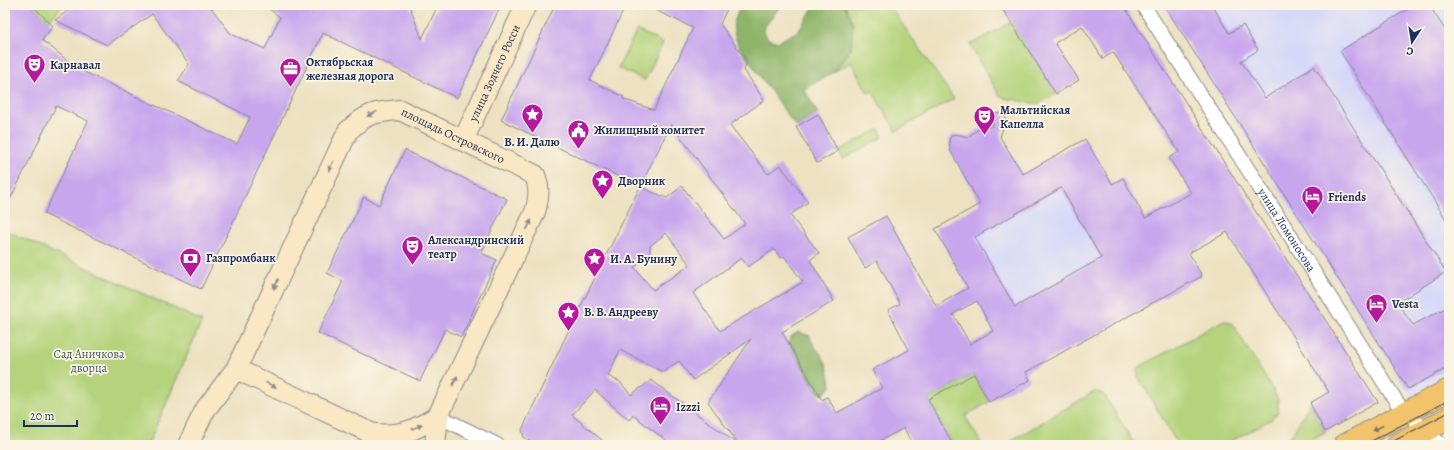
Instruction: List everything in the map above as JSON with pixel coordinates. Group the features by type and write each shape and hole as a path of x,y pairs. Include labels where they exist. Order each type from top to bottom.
{"main road":[{"path":"1345,445 1449,390"},
{"path":"1398,445 1433,438 1449,418"}],"street":[{"name":"улица Зодчего Росси","path":"463,140 526,5"},
{"name":"улица Ломоносова","path":"1143,5 1398,404 1433,438"},
{"name":"площадь Островского","path":"188,445 205,410 236,368 348,131 360,120 378,111 400,110 535,175 539,186 539,199 535,212 438,416 435,445"},
{"path":"236,368 372,433 386,436 404,433 422,426 438,416 497,445"}],"shaded area":[{"path":"1162,5 1449,5 1449,376 1410,396"},
{"path":"998,113 1003,114 1006,118 1006,122 1003,126 1000,137 1004,149 1006,147 1023,174 1085,139 1112,184 1123,178 1146,248 1151,215 1183,197 1208,243 1189,253 1202,276 1026,372 1030,380 989,402 974,374 913,445 872,370 958,323 970,344 993,331 976,302 904,341 888,310 900,304 877,261 865,268 848,237 886,216 935,305 968,288 935,229 980,204 949,149 952,147 949,144 949,140 951,136 968,139 977,130 983,128 991,129 992,118"}],"green space":[{"path":"32,5 59,5 60,9 48,21"},
{"path":"741,5 781,5 763,29 768,39 778,42 798,31 815,5 845,5 853,23 851,49 834,72 804,89 818,114 796,127 738,45 734,33 734,25"},
{"path":"845,5 889,5 954,99 896,131 872,91 868,93 851,62 834,72 851,49 853,23"},
{"path":"1011,22 1056,94 1038,104 1005,98 999,95 970,45"},
{"path":"637,30 663,43 645,80 618,68"},
{"path":"879,129 883,137 843,159 838,151"},
{"name":"Сад Аничкова дворца","path":"5,230 202,321 148,445 5,445"},
{"path":"1224,320 1232,323 1276,395 1278,401 1278,412 1272,419 1224,445 1178,445 1138,377 1138,369"},
{"path":"798,332 810,336 813,344 826,363 831,387 823,394 819,393 789,345 790,337"},
{"path":"974,374 989,402 965,416 982,445 953,445 928,399"},
{"path":"1096,392 1105,396 1135,445 1009,445 1012,440"},
{"path":"1310,403 1325,432 1300,445 1274,445 1292,435"},
{"path":"242,441 249,441 259,445 229,445"}],"building":[{"path":"5,5 32,5 53,26 42,40 78,69 237,144 250,117 178,81 189,64 152,14 107,45 55,20 76,5 209,5 231,34 265,49 280,17 264,5 409,5 422,39 438,5 501,5 457,98 323,33 201,289 44,214 88,121 56,106 5,210"},
{"path":"555,5 626,5 590,80 624,97 623,99 654,110 693,28 645,5 729,5 720,24 747,61 744,70 764,100 730,125 768,174 780,165 808,202 790,215 819,253 810,260 834,301 782,332 822,400 827,397 837,413 882,388 872,370 909,350 888,310 900,304 877,261 865,268 848,237 886,216 936,306 968,288 935,229 980,204 950,150 949,140 951,136 955,134 968,137 977,130 993,126 992,116 998,113 1003,114 1006,118 1006,122 1000,137 1023,174 1085,139 1112,184 1123,178 1145,218 1191,193 1169,158 1179,152 1113,52 1103,59 1082,26 1055,43 1079,80 1056,94 1000,5 1123,5 1378,402 1325,432 1310,403 1329,392 1227,232 1189,253 1202,276 1026,372 1030,380 989,402 974,374 928,399 953,445 913,445 904,428 872,445 739,445 672,445 633,415 629,420 595,390 572,415 608,445 534,445 524,437 522,430 564,340 640,187 501,120","holes":["671,124 745,224 724,239 682,186 667,198 640,187","1061,188 1101,258 1015,307 975,237","666,233 690,265 653,290 634,267 650,255 650,246","774,249 781,258 784,256 803,282 720,331 693,293 741,258 748,267","977,301 993,331 970,344 953,314","751,339 708,402 739,445 651,380 631,395 620,382 608,376 620,350 663,372 679,361 693,380"]},
{"path":"1164,5 1212,5 1229,33 1243,25 1258,50 1241,61 1265,98 1314,66 1446,272 1397,303 1413,325 1449,306 1449,367 1408,389"},
{"path":"1414,5 1429,5 1449,36 1449,224 1340,51"},
{"path":"818,114 838,151 817,163 796,127"},
{"name":"Александринский театр","path":"405,150 507,199 481,253 497,260 461,337 445,329 420,381 318,333 343,281 327,273 364,197 379,205"}],"tram line":[{"path":"1364,445 1449,400"},
{"path":"1386,445 1449,412"}],"place":[{"name":"Карнавал","path":"34,84"},
{"name":"Октябрьская железная дорога","path":"291,88"},
{"name":"В. И. Далю","path":"532,134"},
{"name":"Мальтийская Капелла","path":"984,136"},
{"name":"Жилищный комитет","path":"578,150"},
{"name":"Дворник","path":"603,200"},
{"name":"Friends","path":"1313,216"},
{"name":"Александринский театр","path":"412,266"},
{"name":"Газпромбанк","path":"190,278"},
{"name":"И. А. Бунину","path":"594,278"},
{"name":"Vesta","path":"1376,324"},
{"name":"В. В. Андрееву","path":"568,332"},
{"name":"Izzzi","path":"660,426"}]}
